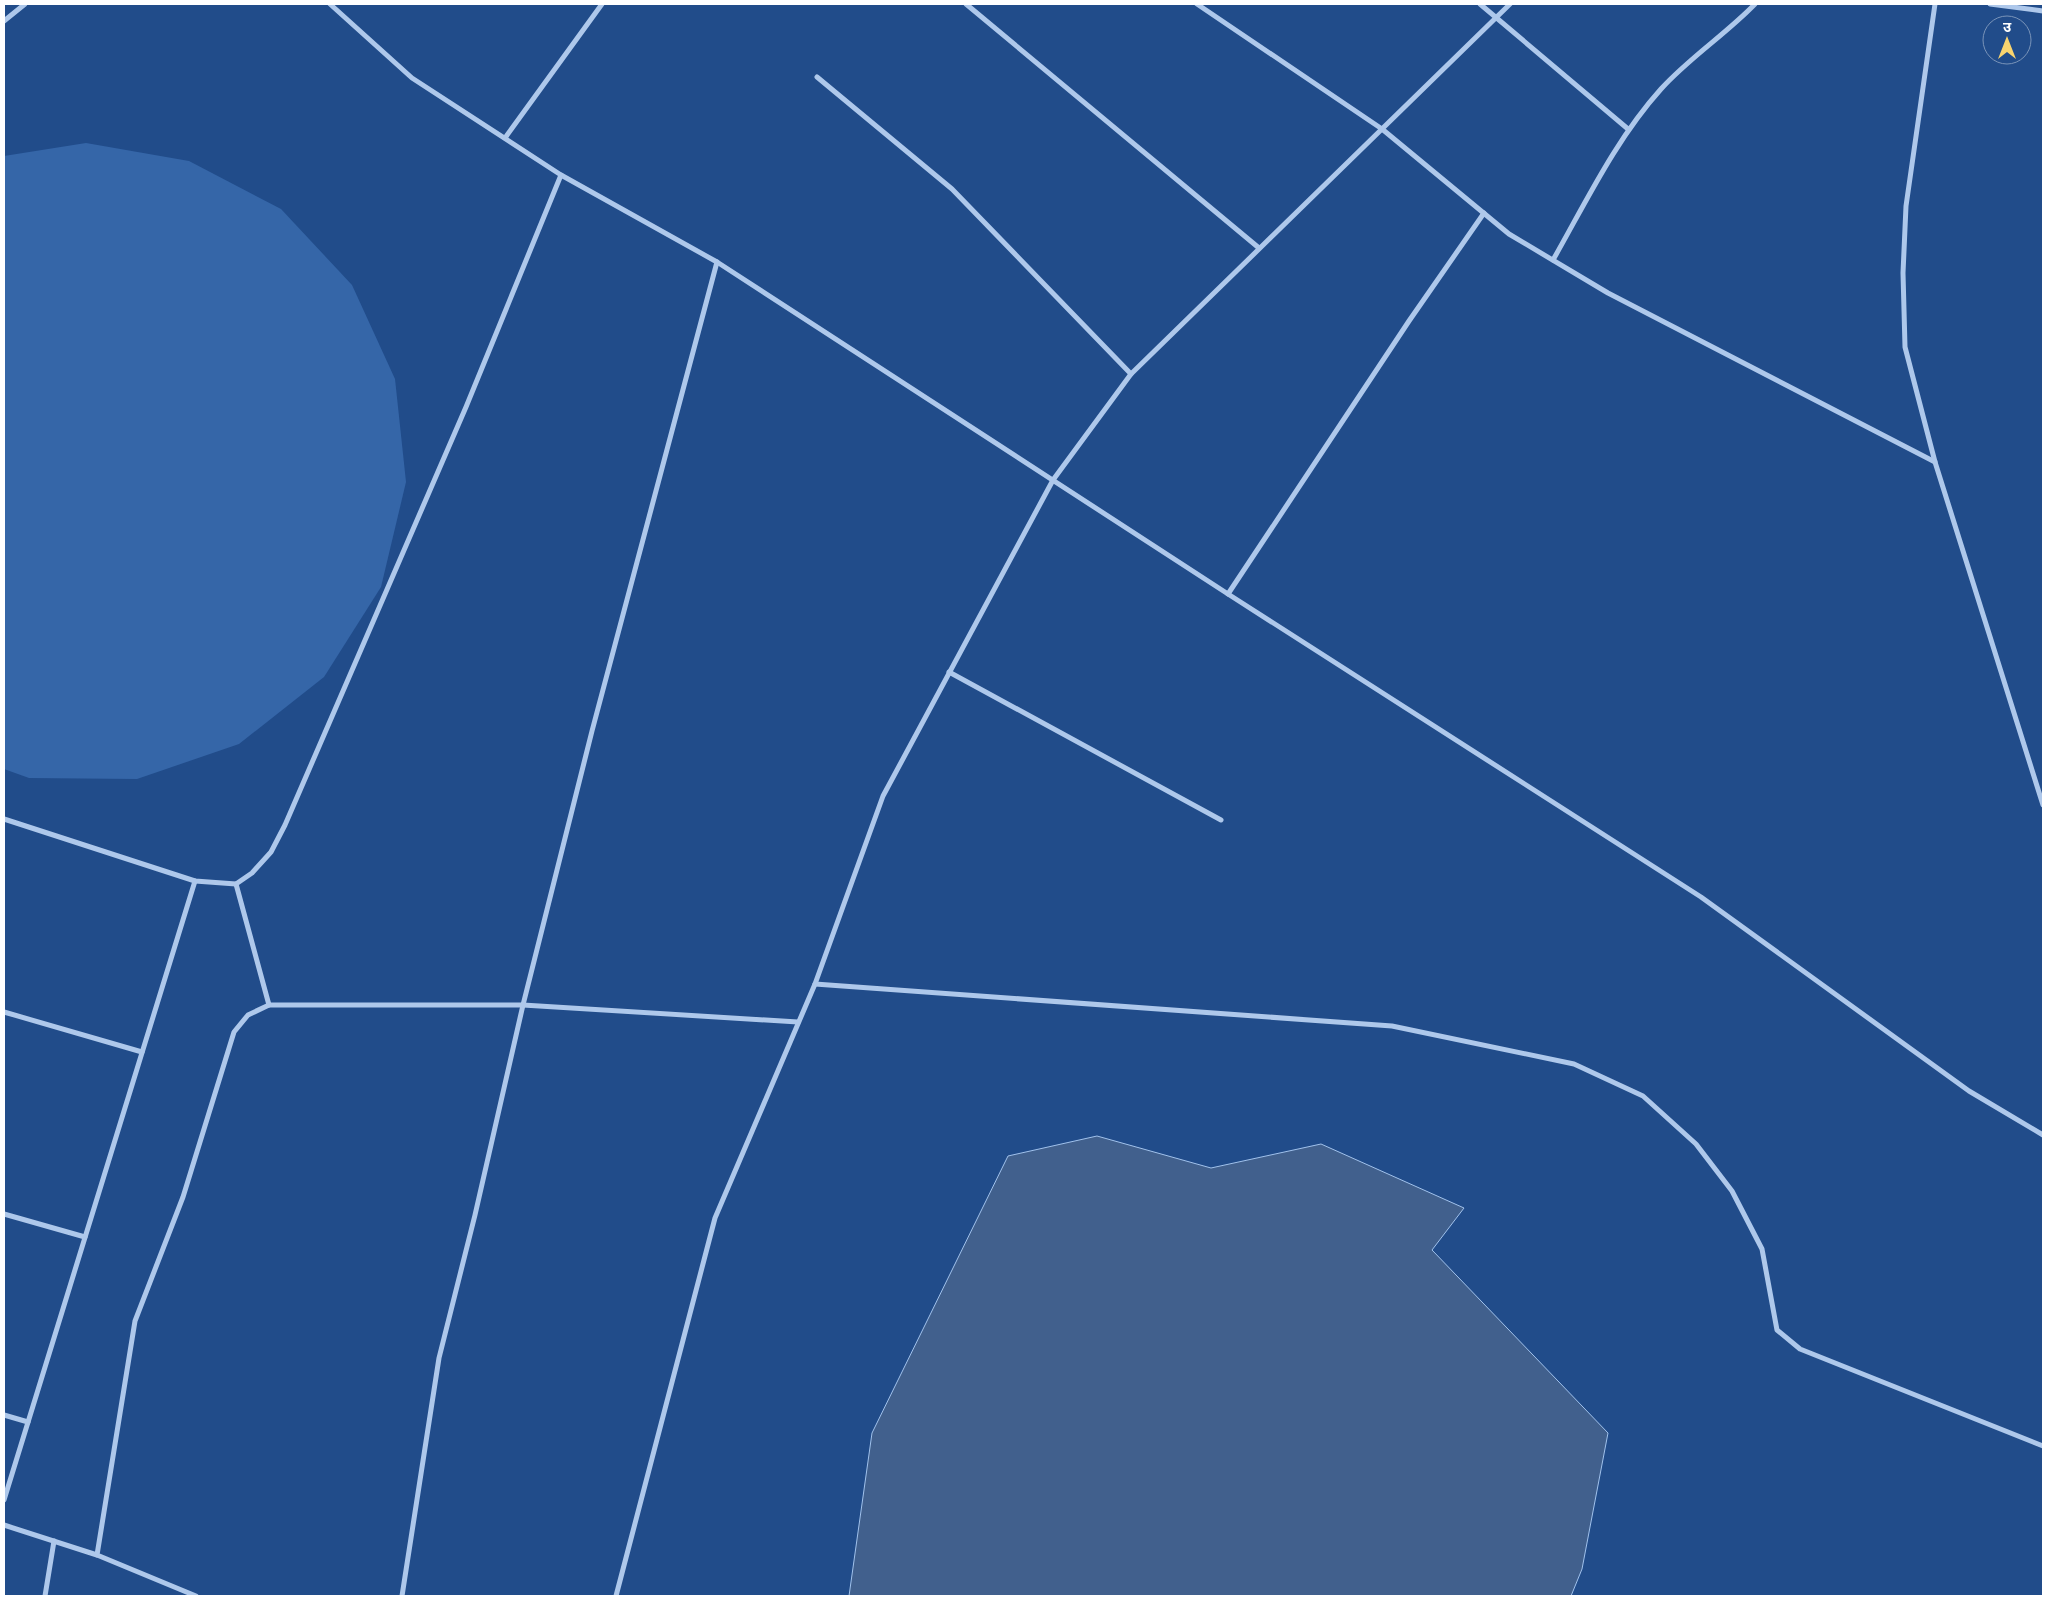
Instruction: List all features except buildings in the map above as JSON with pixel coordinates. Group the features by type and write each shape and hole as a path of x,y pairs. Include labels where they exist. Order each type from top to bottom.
{"street":[{"path":"4,21 26,4"},
{"path":"330,4 412,78 561,175 717,262 1228,594 1700,897 1968,1091 2043,1135"},
{"path":"505,138 602,4"},
{"path":"966,4 972,11 1259,248"},
{"path":"1197,4 1382,129 1509,234 1608,293 1936,462"},
{"path":"1480,4 1628,129"},
{"path":"616,1596 715,1218 815,984 883,796 1053,480 1131,374 1510,4"},
{"path":"1553,260 1628,129 1662,88 1755,4"},
{"path":"1936,4 1906,206 1903,273 1905,347 1936,462 2043,805"},
{"path":"1990,4 2043,11"},
{"path":"817,77 952,189 1131,374"},
{"path":"4,819 195,882 236,884 252,873 271,852 285,824 462,416 561,175"},
{"path":"1228,594 1409,321 1484,213"},
{"path":"402,1596 439,1358 476,1216 523,1005 594,721 717,262"},
{"path":"949,672 1221,820"},
{"path":"4,1500 195,882"},
{"path":"236,884 269,1005"},
{"path":"815,984 1392,1026 1574,1064 1643,1096 1696,1144 1732,1191 1762,1249 1777,1330 1800,1349 2043,1446"},
{"path":"97,1555 135,1321 183,1197 234,1032 248,1015 269,1005 523,1005 798,1022"},
{"path":"4,1012 142,1052"},
{"path":"4,1214 85,1237"},
{"path":"4,1415 28,1422"},
{"path":"4,1525 97,1555 196,1596"},
{"path":"45,1596 54,1541"}],"shaded area":[{"path":"86,143 189,161 281,209 352,285 395,379 406,482 381,587 324,677 239,744 137,779 29,778 4,769 4,156"},
{"path":"1097,1136 1211,1168 1321,1144 1464,1208 1432,1250 1608,1433 1582,1569 1571,1596 849,1596 872,1433 1008,1156"}]}
